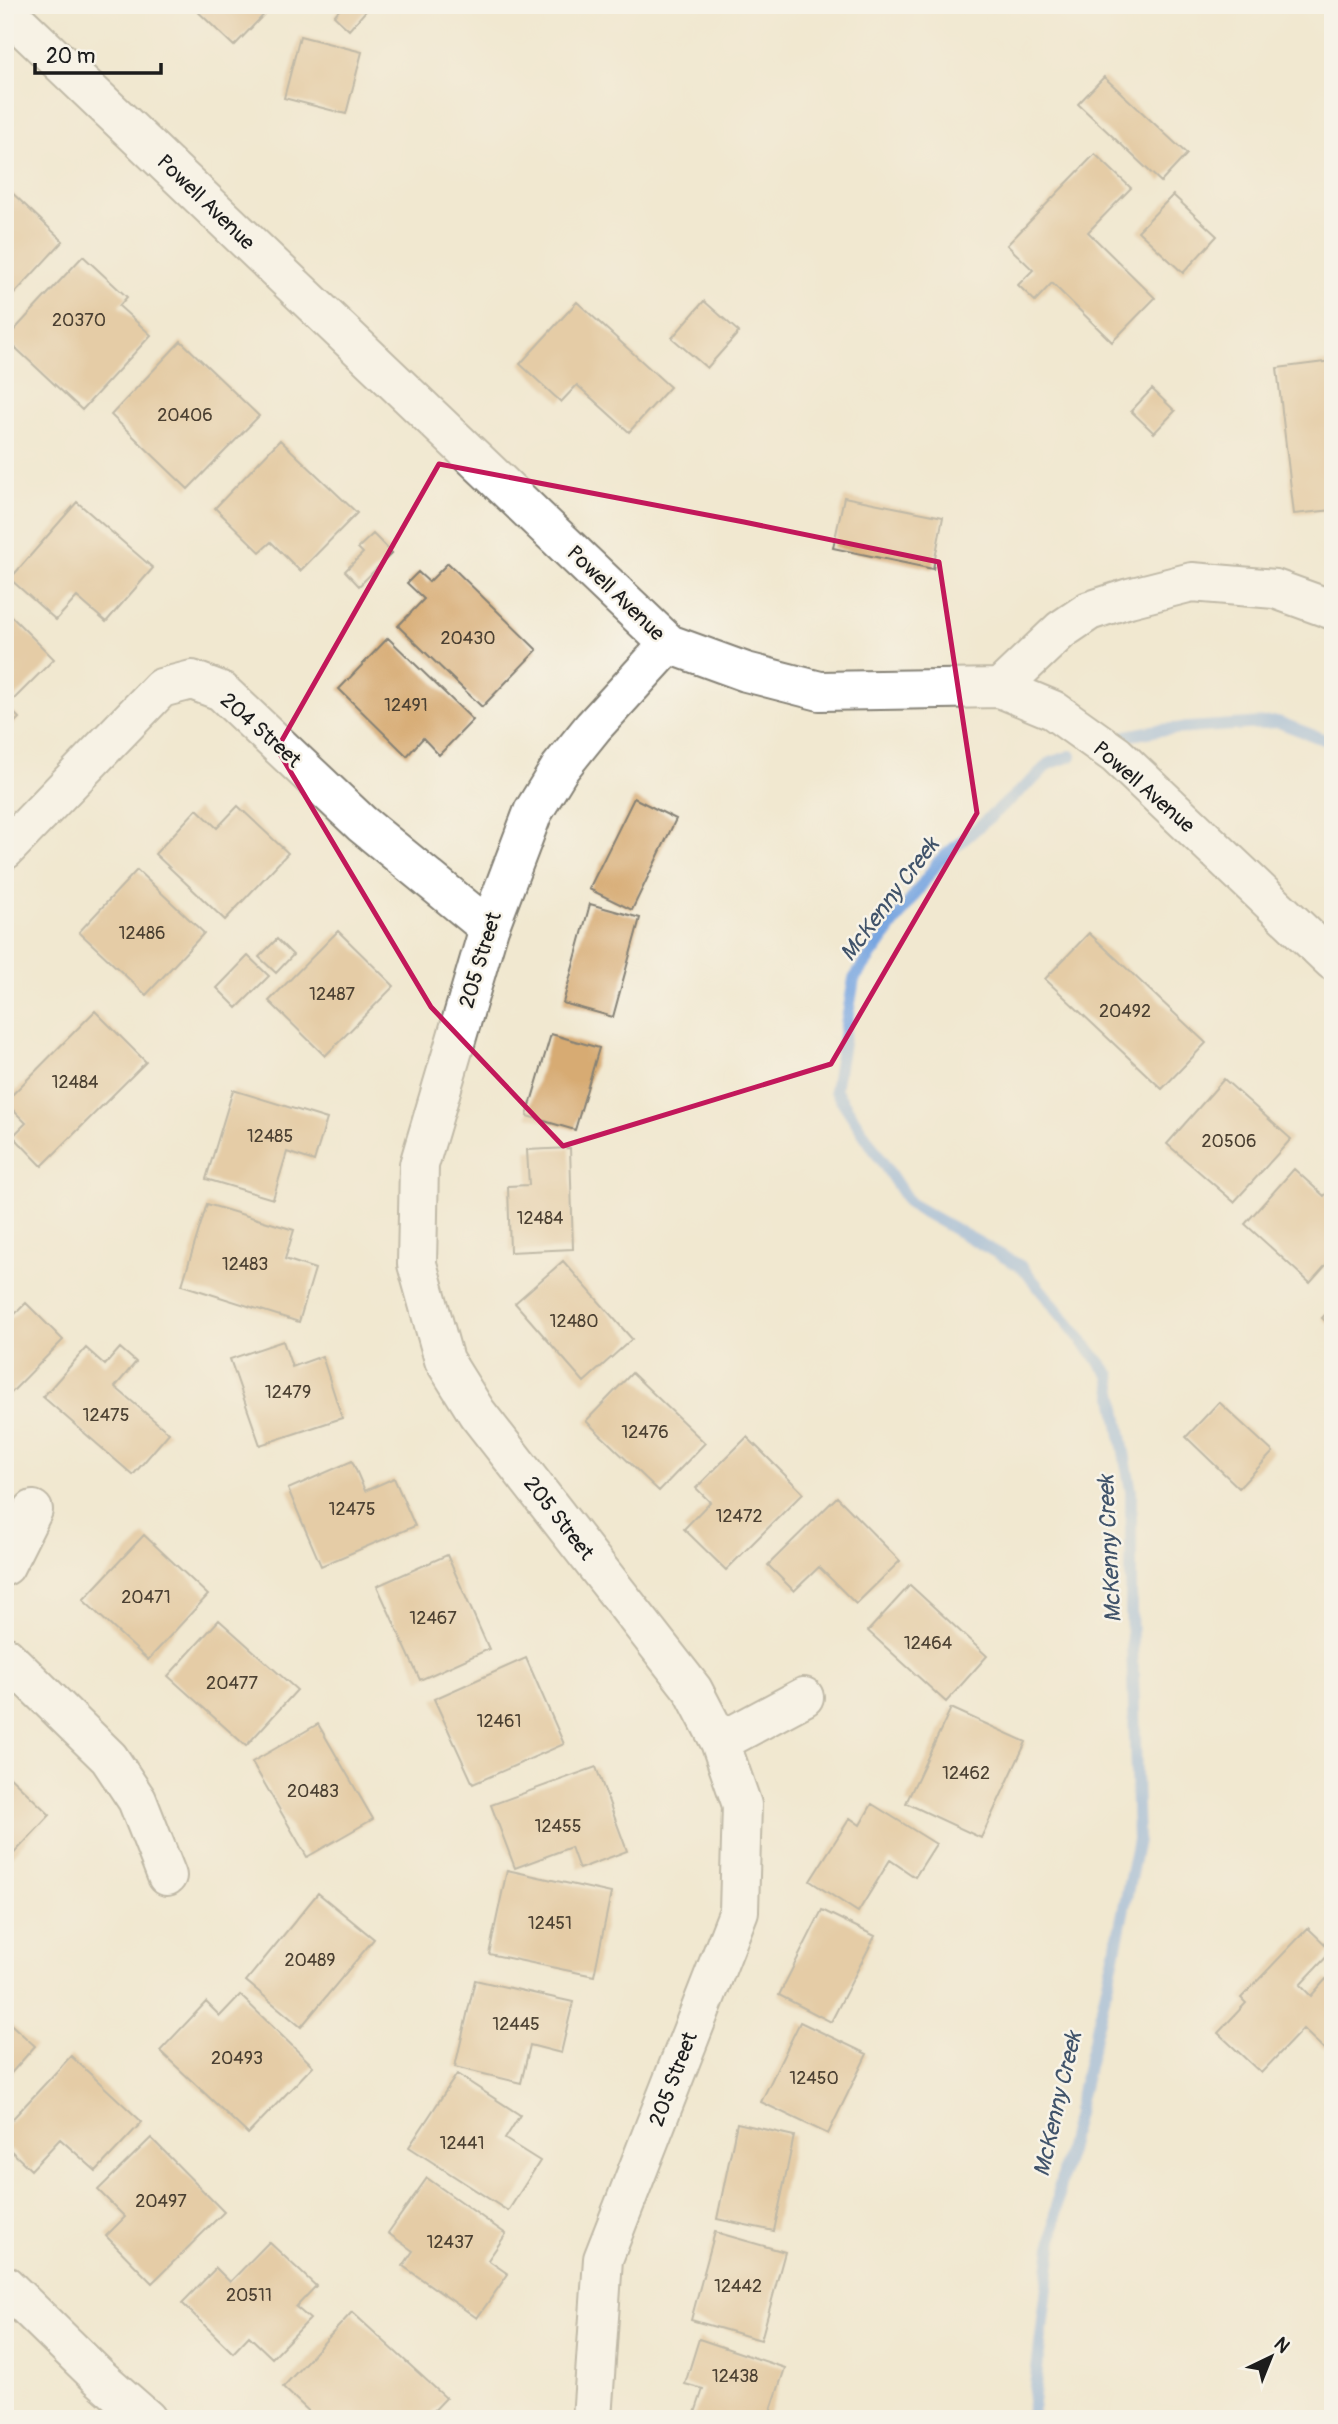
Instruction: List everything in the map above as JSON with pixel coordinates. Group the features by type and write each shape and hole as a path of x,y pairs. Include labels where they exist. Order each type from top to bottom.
{"street":[{"name":"Powell Avenue","path":"5,10 669,644 746,672 820,691 1000,688 1053,710 1116,755 1333,961"},
{"path":"1000,688 1061,630 1088,611 1192,582 1275,590 1333,610"},
{"name":"205 Street","path":"592,2419 603,2259 738,1911 743,1805 720,1742 693,1689 477,1413 444,1360 417,1264 419,1165 489,928 533,812 560,768 593,727 669,644"},
{"name":"204 Street","path":"5,850 161,688 192,680 221,691 362,824 489,928"},
{"path":"5,1566 33,1510"},
{"path":"5,1656 109,1758 137,1800 167,1876"},
{"path":"720,1742 804,1697"},
{"path":"5,2285 147,2419"}],"highlighted area":[{"path":"439,464 939,562 977,813 831,1064 563,1146 431,1007 277,749"}],"building":[{"path":"191,5 273,5 234,46"},
{"path":"343,5 371,5 349,30 334,16"},
{"path":"300,36 362,52 346,114 284,98"},
{"path":"1104,77 1187,154 1161,182 1078,104"},
{"path":"1095,154 1131,188 1088,232 1155,298 1112,342 1052,283 1035,301 1018,285 1033,270 1007,245"},
{"path":"7,188 63,241 5,304 5,190"},
{"path":"1173,195 1217,236 1183,273 1138,231"},
{"path":"83,256 127,297 119,306 151,335 82,410 6,339"},
{"path":"704,301 739,332 707,368 672,338"},
{"path":"577,302 670,387 629,432 577,385 561,402 520,364"},
{"path":"181,341 259,416 188,489 111,415"},
{"path":"1333,361 1333,510 1294,514 1277,368"},
{"path":"1152,389 1175,411 1154,433 1131,411"},
{"path":"280,440 357,513 300,571 271,542 260,552 215,508"},
{"path":"844,497 943,517 933,569 833,548"},
{"path":"77,502 153,568 106,622 77,597 56,620 10,579"},
{"path":"373,534 392,553 359,586 345,571 363,553 358,548"},
{"path":"448,563 537,650 482,707 398,626 424,599 407,583 418,572 429,582"},
{"path":"5,610 54,659 7,706 19,718 5,732"},
{"path":"388,638 473,720 439,755 423,738 407,756 339,689"},
{"path":"634,798 676,819 632,910 589,889"},
{"path":"238,806 288,853 225,920 155,854 197,809 217,828"},
{"path":"137,870 204,933 146,995 79,932"},
{"path":"590,904 640,918 613,1017 563,1003"},
{"path":"338,931 394,986 325,1056 269,1001"},
{"path":"1089,933 1206,1043 1162,1089 1045,979"},
{"path":"277,939 293,955 276,973 259,957"},
{"path":"248,956 269,976 237,1008 217,988"},
{"path":"95,1011 146,1062 42,1166 13,1136 26,1123 5,1102"},
{"path":"551,1034 599,1048 575,1130 527,1116"},
{"path":"1224,1079 1291,1139 1234,1202 1167,1144"},
{"path":"233,1090 327,1119 314,1161 287,1152 273,1199 206,1179"},
{"path":"570,1148 573,1249 510,1252 508,1186 529,1185 527,1150"},
{"path":"1294,1169 1324,1196 1333,1186 1333,1257 1310,1283 1245,1224"},
{"path":"207,1204 294,1230 285,1259 315,1269 299,1322 182,1285"},
{"path":"563,1261 632,1339 584,1382 515,1303"},
{"path":"26,1303 63,1340 5,1399 5,1324"},
{"path":"1333,1306 1333,1328 1322,1318"},
{"path":"283,1341 292,1367 322,1356 342,1418 260,1445 230,1359"},
{"path":"86,1348 105,1365 120,1348 136,1362 115,1387 169,1433 133,1475 43,1397"},
{"path":"632,1373 705,1443 659,1491 586,1421"},
{"path":"1219,1402 1273,1452 1239,1488 1186,1437"},
{"path":"747,1437 803,1493 726,1570 684,1529 710,1502 696,1488"},
{"path":"352,1461 365,1491 394,1478 415,1526 321,1566 288,1489"},
{"path":"837,1497 900,1561 856,1604 819,1567 794,1591 768,1565"},
{"path":"144,1535 208,1595 148,1660 83,1600"},
{"path":"447,1555 489,1649 420,1680 377,1586"},
{"path":"910,1585 987,1656 946,1702 868,1631"},
{"path":"219,1620 297,1690 246,1746 168,1676"},
{"path":"526,1658 564,1744 473,1784 434,1699"},
{"path":"951,1708 1026,1742 981,1838 906,1803"},
{"path":"318,1724 373,1819 307,1857 252,1762"},
{"path":"596,1767 627,1851 579,1869 571,1847 515,1868 491,1805"},
{"path":"5,1772 50,1815 5,1863"},
{"path":"872,1804 936,1844 915,1877 890,1860 858,1912 810,1881 850,1818 860,1825"},
{"path":"507,1870 611,1893 594,1976 489,1954"},
{"path":"318,1893 374,1939 301,2027 246,1981"},
{"path":"822,1910 875,1936 831,2022 779,1995"},
{"path":"1308,1928 1332,1951 1300,1985 1311,1996 1326,1979 1333,1985 1333,2039 1324,2049 1303,2029 1261,2073 1218,2033 1246,2003 1241,1998"},
{"path":"475,1980 573,2002 561,2053 530,2045 521,2083 455,2067"},
{"path":"240,1995 313,2066 248,2134 160,2051 206,2002 220,2016"},
{"path":"5,2019 35,2046 5,2080"},
{"path":"800,2022 867,2054 828,2134 761,2102"},
{"path":"71,2056 142,2122 96,2171 60,2139 31,2170 5,2145 5,2127"},
{"path":"457,2074 520,2115 505,2139 540,2161 508,2211 409,2147"},
{"path":"737,2123 794,2136 774,2231 717,2219"},
{"path":"151,2138 224,2212 152,2283 106,2236 125,2217 98,2190"},
{"path":"427,2178 506,2234 488,2260 508,2274 477,2318 403,2266 413,2251 388,2233"},
{"path":"715,2232 785,2252 761,2340 691,2320"},
{"path":"269,2242 316,2286 296,2307 310,2319 272,2358 249,2336 233,2353 182,2303 216,2268 230,2282"},
{"path":"352,2312 446,2398 426,2419 317,2419 283,2387"},
{"path":"699,2339 785,2368 768,2419 693,2419 703,2389 685,2384"}],"waterway":[{"name":"McKenny Creek","path":"1126,736 1158,730 1278,722 1333,743"},
{"name":"McKenny Creek","path":"1031,2419 1059,2189 1114,1956 1138,1840 1131,1610 1131,1491 1110,1375 1022,1267 910,1204 835,1090 854,979 939,861 1048,764 1071,756"}]}
